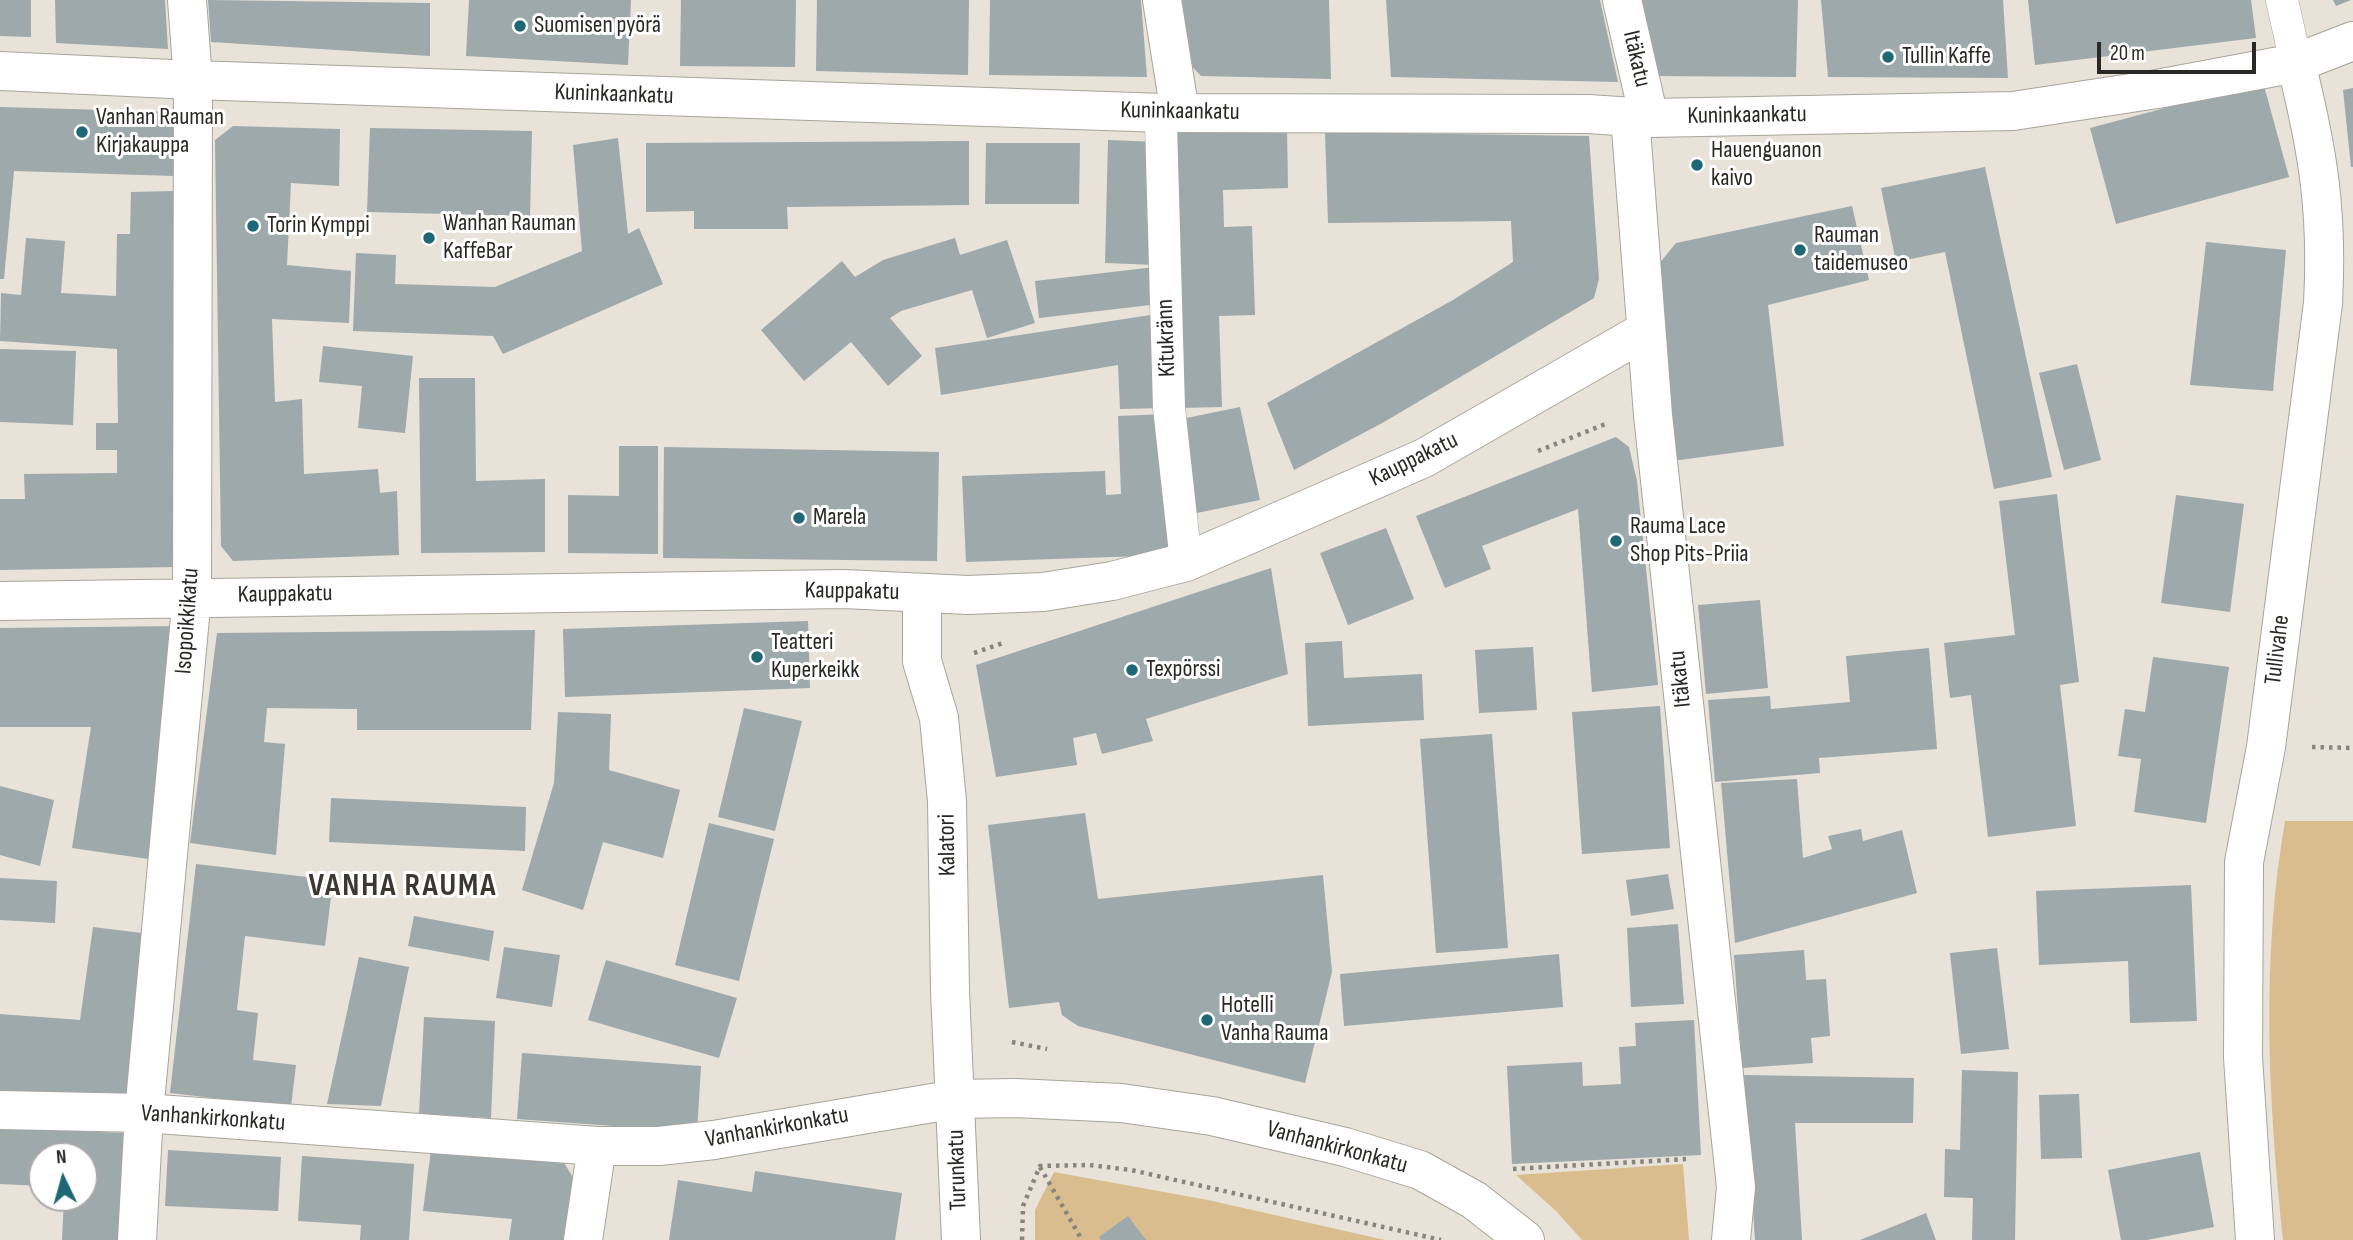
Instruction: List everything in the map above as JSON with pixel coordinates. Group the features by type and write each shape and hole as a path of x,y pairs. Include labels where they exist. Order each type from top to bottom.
{"street":[{"name":"Isopoikkikatu","path":"137,1240 145,1113 192,596 193,80 187,0"},
{"path":"1162,0 1172,113"},
{"name":"Itäkatu","path":"1622,0 1639,117 1645,331 1736,1187 1731,1240"},
{"name":"Kuninkaankatu","path":"0,71 1172,113 1639,117 2013,111 2157,89 2295,63 2353,41"},
{"name":"Tullivahe","path":"2255,1240 2243,1057 2244,862 2266,747 2323,303 2325,252 2323,193 2316,144 2295,63"},
{"name":"Kauppakatu","path":"0,601 192,596 844,589 922,594 1042,592 1112,581 1186,562 1424,458 1645,331"},
{"name":"Kalatori","path":"922,594 922,661 939,718 947,801 950,990 956,1099"},
{"name":"Vanhankirkonkatu","path":"0,1110 145,1113 597,1146 659,1146 714,1140 956,1099 1015,1098 1121,1103 1212,1116 1345,1147 1420,1171 1474,1200 1525,1240"},
{"name":"Turunkatu","path":"956,1099 961,1240"},
{"path":"583,1240 597,1146"}],"lane":[{"path":"2282,0 2295,63"},
{"name":"Kitukränn","path":"1172,113 1161,124 1169,408 1186,562"}],"path":[{"path":"1508,1169 1731,1157"},
{"path":"1040,1167 1089,1165 1131,1170 1441,1240"},
{"path":"1022,1240 1023,1206 1040,1167"},
{"path":"1040,1167 1082,1240"}],"shaded area":[{"path":"2285,821 2353,821 2353,1240 2283,1240 2269,1030 2272,925"},
{"path":"1683,1164 1689,1240 1582,1240 1556,1211 1516,1175"},
{"path":"1054,1172 1208,1200 1385,1240 1035,1240 1035,1210"}],"building":[{"path":"0,0 31,0 31,37 0,36"},
{"path":"55,0 165,0 168,49 56,43"},
{"path":"208,0 430,3 430,56 211,42"},
{"path":"469,0 631,0 628,65 466,56"},
{"path":"681,0 796,0 795,67 680,66"},
{"path":"817,0 969,0 968,75 816,71"},
{"path":"990,0 1141,0 1147,77 989,75"},
{"path":"1180,0 1329,0 1331,79 1201,76 1187,61"},
{"path":"1386,0 1600,0 1618,82 1391,77"},
{"path":"1638,0 1798,0 1796,77 1653,76"},
{"path":"1821,0 2003,0 2008,78 1828,77"},
{"path":"2028,0 2251,0 2256,38 2035,65"},
{"path":"2333,0 2351,0 2336,6"},
{"path":"2263,82 2289,177 2116,224 2090,128"},
{"path":"2353,88 2353,167 2351,167 2343,90"},
{"path":"0,107 175,112 174,176 14,171 4,279 0,279"},
{"path":"233,126 340,129 339,186 291,183 287,265 351,271 349,323 272,319 275,402 302,399 304,474 378,469 380,493 397,491 399,555 233,561 221,546 215,140"},
{"path":"370,128 532,131 530,216 367,212"},
{"path":"1287,128 1288,188 1223,190 1224,227 1252,226 1255,315 1219,316 1222,407 1180,408 1167,132"},
{"path":"1325,132 1589,136 1599,279 1594,298 1384,422 1294,470 1267,403 1453,300 1513,262 1511,221 1328,223"},
{"path":"618,138 628,234 639,228 663,284 503,354 493,336 353,331 356,253 396,255 395,284 495,287 582,251 573,145"},
{"path":"1108,140 1159,142 1156,265 1105,263"},
{"path":"969,141 969,205 787,207 788,229 694,229 694,211 646,212 646,143"},
{"path":"986,143 1080,143 1079,204 985,204"},
{"path":"1985,167 2052,477 1994,489 1945,252 1896,262 1881,188"},
{"path":"174,191 177,567 0,570 0,499 25,499 24,474 117,473 117,450 96,450 96,423 118,423 117,349 0,341 1,293 21,295 26,238 65,241 61,293 116,296 117,234 130,234 131,192"},
{"path":"1852,206 1869,280 1768,305 1784,446 1672,461 1653,271 1676,243"},
{"path":"955,238 960,255 1007,240 1035,323 987,338 972,290 901,311 890,318 922,356 888,386 851,342 804,381 761,330 842,261 855,277 883,260"},
{"path":"2206,242 2286,250 2273,391 2190,385"},
{"path":"1155,267 1159,304 1039,318 1035,281"},
{"path":"1157,314 1166,408 1120,409 1118,365 941,395 935,348"},
{"path":"323,346 413,356 405,433 358,428 362,386 319,382"},
{"path":"0,349 76,351 73,425 0,422"},
{"path":"2077,364 2101,460 2064,470 2039,373"},
{"path":"419,378 475,378 476,481 545,479 545,552 421,553"},
{"path":"1240,407 1260,500 1192,514 1172,421"},
{"path":"1165,414 1170,555 966,562 962,476 1105,471 1106,495 1121,494 1118,416"},
{"path":"1616,437 1629,447 1637,481 1658,685 1592,692 1578,509 1482,546 1491,569 1445,588 1416,516"},
{"path":"619,446 658,446 658,554 568,553 568,495 619,496"},
{"path":"664,447 939,452 937,561 663,558"},
{"path":"2057,494 2079,682 2060,685 2076,826 1988,837 1971,695 1950,698 1944,643 2015,635 1999,501"},
{"path":"2176,495 2244,504 2230,612 2161,603"},
{"path":"1386,528 1414,599 1348,625 1320,553"},
{"name":"Texpörssi","path":"1271,568 1288,674 1146,719 1153,741 1102,754 1096,733 1073,738 1077,765 996,777 976,665"},
{"path":"1760,600 1768,688 1706,694 1698,605"},
{"path":"808,621 810,688 565,697 563,629"},
{"path":"180,626 155,860 72,848 91,727 0,727 0,628"},
{"path":"535,630 531,730 357,730 357,709 267,708 264,742 285,744 276,855 190,843 217,633"},
{"path":"1342,641 1344,678 1422,674 1424,720 1308,726 1305,643"},
{"path":"1533,647 1537,710 1479,713 1475,650"},
{"path":"1929,648 1937,749 1819,758 1820,773 1715,782 1708,700 1770,696 1771,709 1850,702 1846,656"},
{"path":"2153,657 2229,667 2206,823 2134,812 2141,759 2118,756 2125,709 2145,712"},
{"path":"1660,706 1670,848 1582,854 1572,712"},
{"path":"744,708 802,721 775,831 718,817"},
{"path":"558,712 611,714 609,770 680,790 663,858 603,842 583,910 522,890 554,783"},
{"path":"1492,734 1508,948 1436,953 1420,739"},
{"path":"1797,779 1803,858 1832,849 1828,836 1861,829 1863,841 1902,830 1917,893 1735,943 1721,783"},
{"path":"0,786 54,800 40,866 0,855"},
{"path":"331,798 526,807 525,851 329,842"},
{"path":"1085,813 1098,899 1323,875 1332,972 1305,1083 1078,1026 1062,1015 1059,1002 1009,1008 988,825"},
{"path":"709,823 774,839 739,981 675,965"},
{"path":"196,864 333,880 325,946 245,936 237,1010 258,1013 253,1060 296,1065 291,1107 170,1093"},
{"path":"1668,874 1674,909 1631,916 1626,880"},
{"path":"0,878 57,881 55,923 0,920"},
{"path":"2191,885 2197,1021 2130,1023 2128,961 2039,965 2036,891"},
{"path":"414,916 494,931 489,961 408,946"},
{"path":"1678,924 1684,1004 1631,1007 1627,928"},
{"path":"93,927 150,934 132,1094 0,1093 0,1014 80,1020"},
{"path":"504,947 560,955 552,1007 496,998"},
{"path":"1997,948 2009,1049 1961,1054 1950,953"},
{"path":"1804,950 1806,980 1826,979 1830,1036 1811,1038 1813,1063 1742,1068 1734,955"},
{"path":"1559,954 1563,1007 1344,1026 1340,974"},
{"path":"359,957 409,967 381,1106 327,1104"},
{"path":"606,960 737,998 719,1058 588,1020"},
{"path":"424,1017 495,1021 491,1118 419,1114"},
{"path":"1694,1020 1701,1155 1512,1164 1507,1066 1582,1062 1583,1086 1621,1084 1619,1047 1636,1046 1635,1023"},
{"path":"522,1053 701,1066 697,1132 517,1119"},
{"path":"1962,1070 2018,1072 2015,1240 1972,1240 1973,1198 1944,1197 1945,1149 1960,1150"},
{"path":"1744,1075 1914,1078 1913,1123 1795,1123 1802,1240 1755,1240"},
{"path":"2079,1094 2082,1158 2041,1159 2039,1095"},
{"path":"0,1128 125,1133 120,1240 62,1240 63,1212 98,1212 98,1142 28,1142 28,1185 0,1184"},
{"path":"168,1150 281,1157 278,1211 165,1206"},
{"path":"431,1150 561,1158 574,1179 563,1240 509,1240 512,1219 423,1211"},
{"path":"2200,1152 2214,1227 2147,1240 2121,1240 2108,1170"},
{"path":"302,1156 414,1164 409,1240 360,1240 361,1225 298,1221"},
{"path":"755,1171 902,1193 895,1240 669,1240 678,1180 752,1192"},
{"path":"1926,1213 1936,1240 1860,1240"},
{"path":"1128,1216 1146,1240 1101,1240 1099,1237"}],"place":[{"name":"Suomisen pyörä","path":"520,26"},
{"name":"Tullin Kaffe","path":"1888,57"},
{"name":"Vanhan Rauman Kirjakauppa","path":"82,132"},
{"name":"Hauenguanon kaivo","path":"1697,165"},
{"name":"Torin Kymppi","path":"253,226"},
{"name":"Wanhan Rauman KaffeBar","path":"429,238"},
{"name":"Rauman taidemuseo","path":"1800,250"},
{"name":"Marela","path":"799,518"},
{"name":"Rauma Lace Shop Pits-Priia","path":"1616,541"},
{"name":"Teatteri Kuperkeikk","path":"757,657"},
{"name":"Texpörssi","path":"1132,670"},
{"name":"Hotelli Vanha Rauma","path":"1207,1020"}],"district":[{"name":"VANHA RAUMA","path":"403,887"}]}
